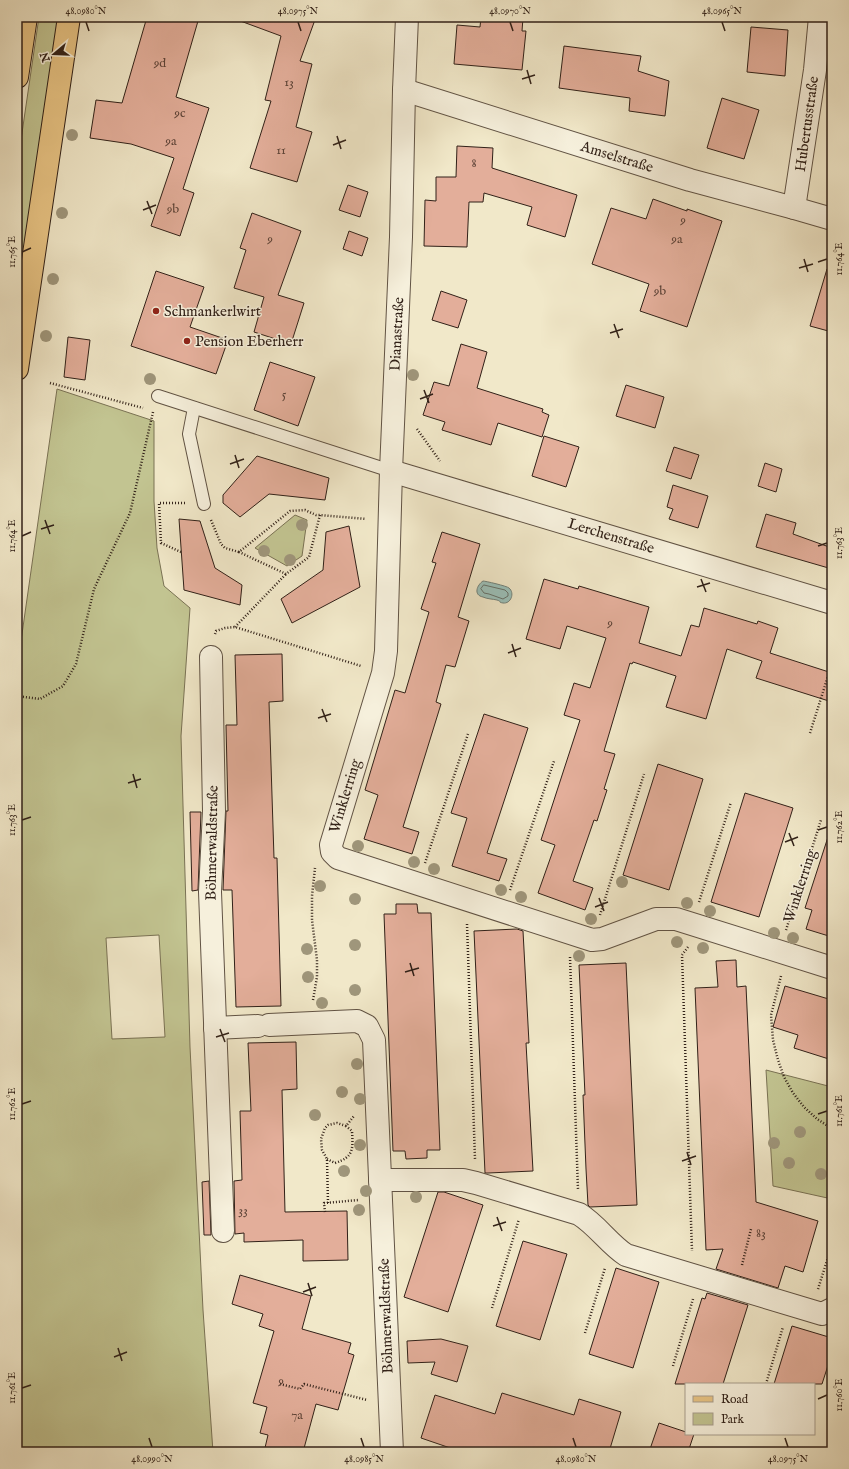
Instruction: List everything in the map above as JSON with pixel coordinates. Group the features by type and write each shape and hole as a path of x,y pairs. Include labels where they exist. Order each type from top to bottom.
{"main road":[{"path":"17,77 26,17"},
{"path":"17,369 69,17"}],"street":[{"name":"Dianastraße","path":"386,651 391,471 401,237 407,17"},
{"name":"Hubertusstraße","path":"794,208 815,70 820,17"},
{"name":"Amselstraße","path":"404,90 690,180 832,219"},
{"name":"Lerchenstraße","path":"391,471 832,603"},
{"name":"Winklerring","path":"386,651 383,673 331,845 332,852 338,858 592,940"},
{"name":"Böhmerwaldstraße","path":"211,658 214,811 210,892 223,1232"},
{"path":"592,940 602,939 656,919 676,919 832,968"},
{"name":"Böhmerwaldstraße","path":"215,1028 357,1021 367,1026 374,1040 392,1452"},
{"path":"380,1190 463,1180 579,1214 586,1218 618,1250 626,1255 790,1304 822,1310"}],"lane":[{"path":"158,396 391,471"},
{"path":"194,408 189,434 204,504"}],"path":[{"path":"50,383 153,411"},
{"path":"17,696 40,699 63,686 76,664 94,588 130,513 153,411 158,396"},
{"path":"417,429 443,465"},
{"path":"181,552 161,543 159,503 204,504 221,544 225,548 239,552 286,574"},
{"path":"239,552 290,511 305,510 316,515 320,514 368,519"},
{"path":"235,627 286,574 309,557 320,514"},
{"path":"211,658 212,640 216,631 235,627 383,673"},
{"path":"810,733 829,672 832,673"},
{"path":"418,884 468,734"},
{"path":"503,912 554,761"},
{"path":"592,940 644,774"},
{"path":"672,1366 697,1276 682,955 688,947 692,924 731,802"},
{"name":"Winklerring","path":"779,952 821,820"},
{"path":"307,1024 313,1002 317,976 317,960 312,920 312,896 316,861"},
{"path":"466,899 476,1184"},
{"path":"570,933 579,1214"},
{"path":"778,990 771,1015 773,1040 784,1077 804,1107 817,1119 828,1126 832,1136"},
{"path":"346,1126 358,1111 377,1109"},
{"path":"327,1159 335,1163 344,1160 351,1153 352,1131 346,1126 337,1123 328,1125 325,1128 321,1138 322,1150 327,1159 328,1203"},
{"path":"325,1212 324,1203 380,1190"},
{"path":"492,1308 526,1198"},
{"path":"735,1288 751,1229"},
{"path":"585,1333 612,1243"},
{"path":"822,1310 832,1245"},
{"path":"766,1383 790,1304"},
{"path":"280,1384 300,1389 304,1384 374,1402"}],"green space":[{"path":"39,17 60,17 17,313 17,167"},
{"path":"57,389 154,421 154,501 157,548 164,586 190,608 181,736 190,1047 203,1310 213,1452 17,1452 17,669","holes":["159,935 165,1037 112,1039 106,938"]},
{"path":"295,515 307,520 302,556 287,566 255,548"},
{"path":"766,1070 832,1087 832,1199 773,1186"}],"water":[{"path":"483,581 509,588 512,593 510,600 503,603 480,596 477,590"}],"building":[{"path":"147,17 185,17 198,21 176,97 209,108 183,189 194,193 180,236 151,226 174,158 131,144 90,138 96,100 122,103"},
{"path":"236,17 316,17 300,61 312,64 296,127 312,132 297,182 250,168 271,101 265,100 281,36 235,19"},
{"path":"481,17 523,18 522,31 526,31 522,70 454,64 457,25 480,27"},
{"path":"751,27 788,30 785,76 747,72"},
{"path":"564,46 641,56 638,71 669,81 665,116 629,111 630,98 559,88"},
{"path":"722,98 759,110 744,159 707,148"},
{"path":"457,146 493,148 492,168 577,195 565,237 527,225 532,207 484,193 483,202 469,202 467,247 424,246 425,200 436,201 436,177 456,177"},
{"path":"348,185 368,192 360,217 339,210"},
{"path":"653,199 722,221 687,327 640,311 649,284 592,264 611,208 646,219"},
{"path":"252,213 301,231 278,295 304,303 291,344 254,332 264,297 234,288 246,250 240,248"},
{"path":"349,231 368,238 362,256 343,249"},
{"path":"827,269 832,270 832,332 810,326"},
{"path":"156,271 204,287 190,327 228,340 216,374 131,346"},
{"path":"441,291 467,300 458,328 432,320"},
{"path":"68,337 90,340 85,380 64,377"},
{"path":"461,344 487,352 477,388 543,409 542,412 549,415 542,437 498,423 491,445 442,430 445,422 423,415 434,382 449,386"},
{"path":"270,362 315,377 298,426 254,410"},
{"path":"626,385 664,397 655,428 616,416"},
{"path":"544,436 579,447 566,487 532,476"},
{"path":"674,447 699,455 691,479 666,471"},
{"path":"257,456 329,478 325,500 269,494 240,517 223,503 223,495"},
{"path":"765,463 782,469 776,492 758,486"},
{"path":"673,485 708,496 698,528 669,519 673,509 667,507"},
{"path":"766,514 796,523 793,534 832,548 832,569 756,547"},
{"path":"179,519 200,521 215,568 242,585 240,605 184,590"},
{"path":"349,526 360,587 292,623 281,599 323,570 326,532"},
{"path":"442,532 480,544 458,617 469,621 455,667 446,665 436,702 441,704 403,827 419,832 412,854 364,839 378,795 365,790 395,690 405,693 429,612 421,609 436,563 432,562"},
{"path":"544,579 578,589 579,586 649,607 639,643 681,656 691,625 699,627 704,608 757,624 758,621 778,628 770,653 832,673 832,702 756,678 762,661 727,649 706,719 666,707 676,676 633,662 632,664 630,663 604,751 615,754 604,789 607,790 597,821 594,820 573,881 593,888 585,910 538,893 555,845 541,840 580,720 564,715 574,683 590,688 606,638 567,626 560,649 526,639"},
{"path":"282,654 283,701 269,702 274,858 277,858 281,1006 236,1007 232,890 223,890 226,811 228,811 226,725 237,725 235,655"},
{"path":"484,714 528,728 487,853 507,859 499,881 452,866 467,818 451,813"},
{"path":"658,764 703,779 669,890 623,875"},
{"path":"745,793 793,808 759,917 711,902"},
{"path":"190,812 201,812 198,890 192,891"},
{"path":"828,837 832,837 832,937 806,929 812,910 805,908"},
{"path":"396,904 417,904 418,913 431,913 440,1150 427,1150 427,1158 406,1159 405,1151 393,1151 384,914 396,914"},
{"path":"517,929 523,931 529,1043 526,1043 533,1171 485,1173 474,931"},
{"path":"736,960 737,987 746,986 756,1202 818,1221 803,1272 785,1266 778,1288 716,1269 723,1249 706,1250 695,988 718,987 716,961"},
{"path":"626,963 637,1205 590,1207 588,1205 586,1169 583,1095 585,1095 579,965"},
{"path":"785,986 832,1000 832,1060 794,1048 798,1035 773,1027"},
{"path":"296,1042 297,1089 282,1090 285,1212 347,1211 348,1260 303,1261 303,1240 244,1242 244,1233 235,1234 234,1181 242,1180 240,1111 251,1111 248,1043"},
{"path":"209,1181 211,1235 204,1235 202,1182"},
{"path":"438,1192 444,1192 483,1205 448,1312 404,1297"},
{"path":"523,1241 567,1254 540,1340 496,1326"},
{"path":"616,1268 659,1282 633,1368 589,1354"},
{"path":"240,1275 311,1296 302,1329 351,1343 348,1353 354,1355 338,1410 316,1404 303,1452 264,1452 268,1435 260,1433 267,1407 253,1403 274,1331 259,1326 263,1314 232,1304"},
{"path":"707,1293 748,1305 723,1383 675,1384 702,1298 705,1299"},
{"path":"792,1326 832,1338 832,1353 822,1384 774,1383"},
{"path":"441,1339 468,1346 457,1382 431,1374 435,1362 408,1363 407,1341"},
{"path":"502,1393 574,1415 579,1399 621,1412 609,1452 462,1452 421,1438 435,1395 495,1414"},
{"path":"659,1423 685,1432 685,1435 694,1435 688,1452 649,1452"}],"place":[{"name":"Schmankerlwirt","path":"156,311"},
{"name":"Pension Eberherr","path":"187,341"}]}
